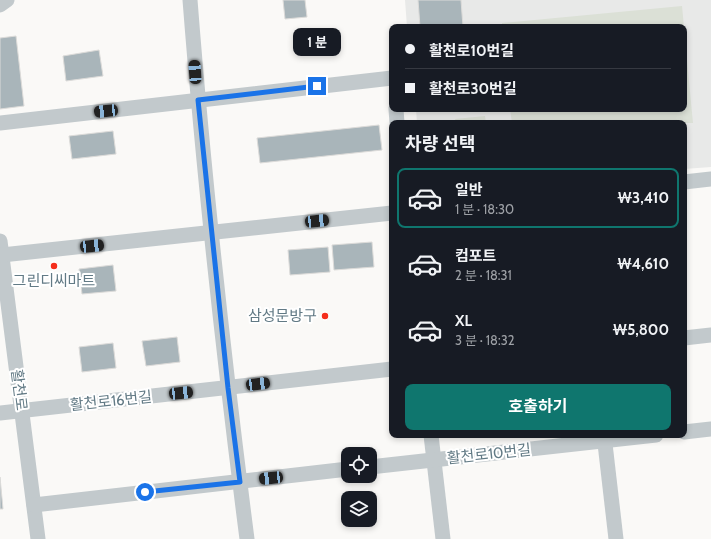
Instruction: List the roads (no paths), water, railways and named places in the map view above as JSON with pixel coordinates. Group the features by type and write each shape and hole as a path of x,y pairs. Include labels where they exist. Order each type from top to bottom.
{"street":[{"path":"0,5 7,0"},
{"path":"190,0 198,100 228,388 247,539"},
{"path":"0,123 389,78"},
{"path":"687,182 711,179"},
{"path":"1,248 212,233 389,213"},
{"name":"활천로","path":"1,248 38,539"},
{"path":"687,338 711,335"},
{"name":"활천로16번길","path":"0,413 389,369"},
{"path":"687,432 711,429"},
{"path":"431,438 442,539"},
{"path":"604,438 616,539"},
{"name":"활천로10번길","path":"377,466 604,438"},
{"path":"34,505 341,470"}],"place":[{"name":"그린디씨마트","path":"54,266"},
{"name":"삼성문방구","path":"325,316"}]}
